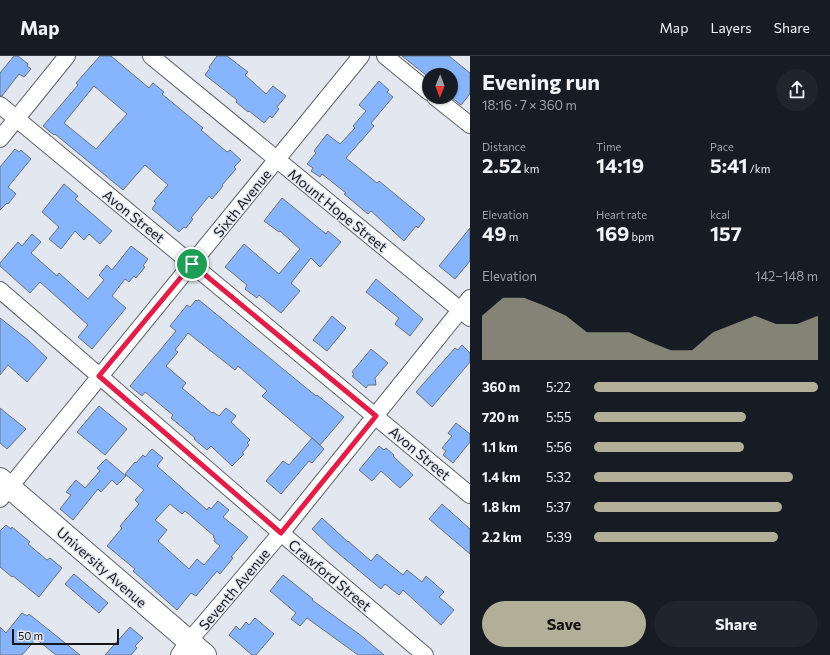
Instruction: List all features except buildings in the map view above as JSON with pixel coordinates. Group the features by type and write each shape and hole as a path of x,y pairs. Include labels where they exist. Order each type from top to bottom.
{"main road":[{"name":"University Avenue","path":"3,488 191,650"}],"street":[{"path":"0,139 67,56"},
{"name":"Mount Hope Street","path":"151,56 277,160 467,309"},
{"name":"Sixth Avenue","path":"3,488 192,264 361,56"},
{"path":"385,56 422,86"},
{"path":"443,104 470,126"},
{"name":"Avon Street","path":"0,105 470,495"},
{"name":"Crawford Street","path":"0,290 281,533 425,655"},
{"name":"Seventh Avenue","path":"191,650 281,533 376,416 467,309"}],"route":[{"path":"192,264 376,416 281,533 99,376 192,264"}]}
